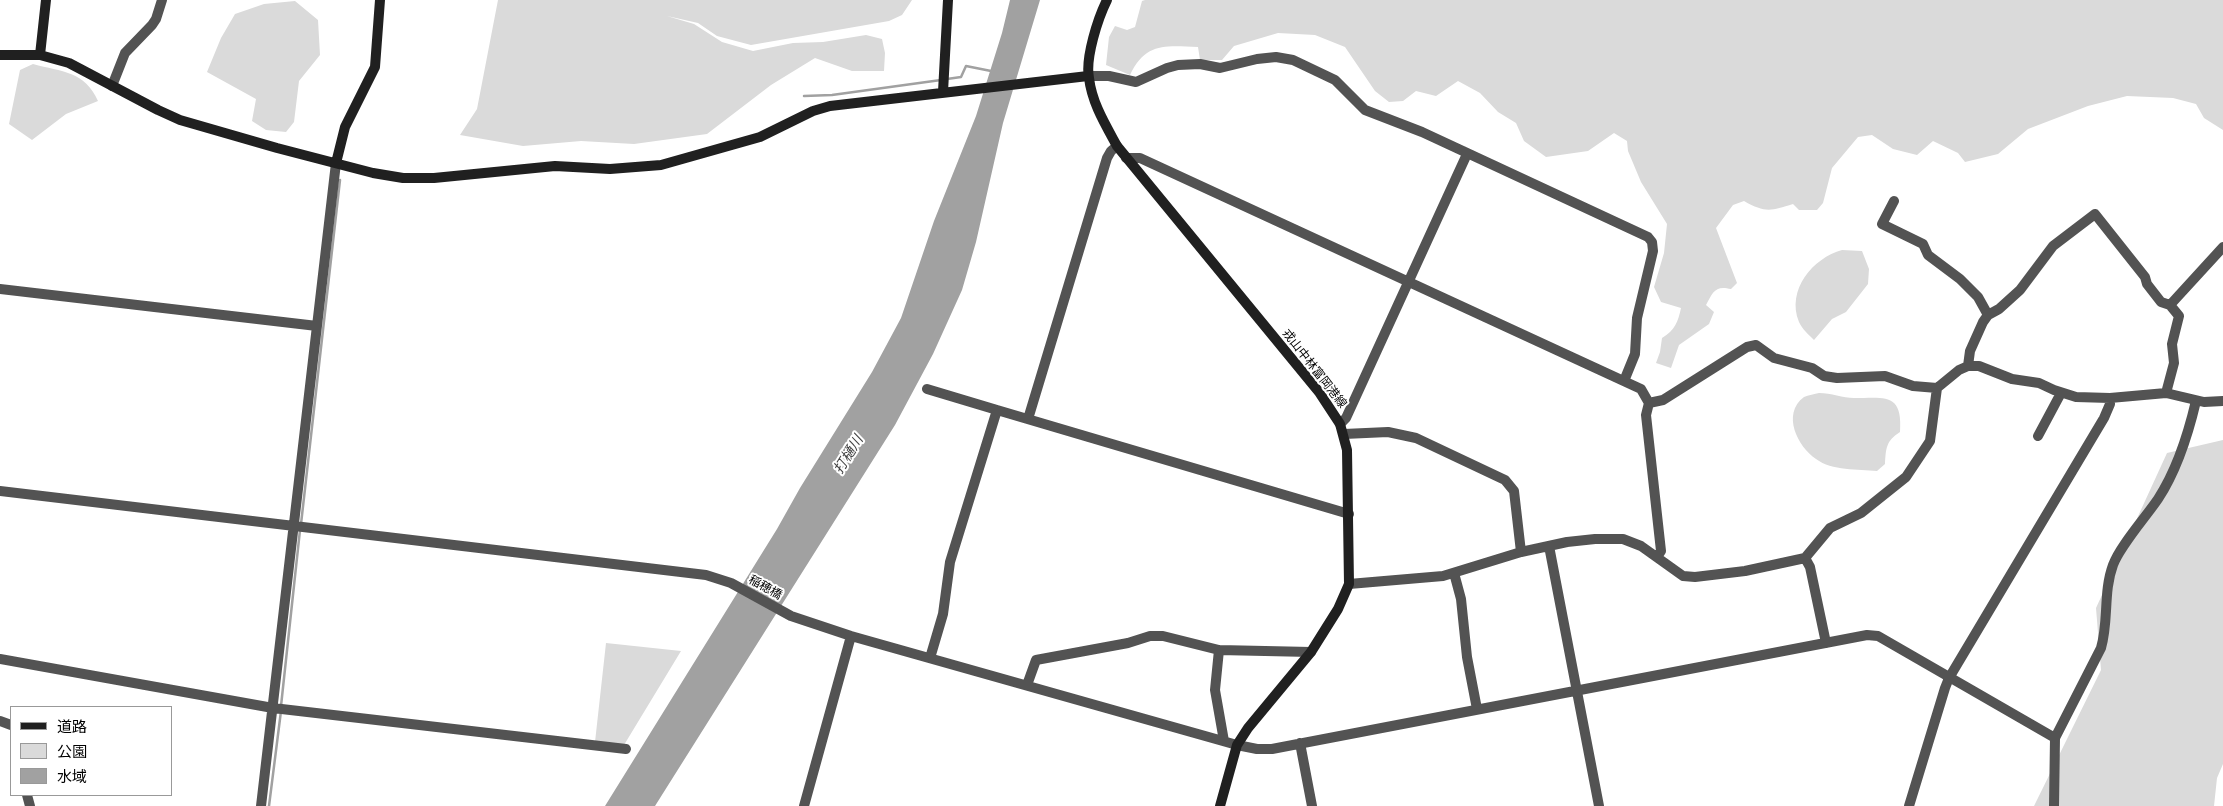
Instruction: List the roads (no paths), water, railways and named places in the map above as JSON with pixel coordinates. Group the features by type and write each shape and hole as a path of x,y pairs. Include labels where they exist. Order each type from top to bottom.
{"street":[{"path":"40,55 46,0"},
{"path":"112,86 125,53 152,25 162,0"},
{"path":"261,806 336,163 345,127 375,67 380,0"},
{"path":"942,92 948,0"},
{"name":"戎山中林富岡港線","path":"1107,0 1093,36 1088,76 1099,113 1117,146 1126,158 1319,392 1340,424 1347,450 1349,584 1338,610 1311,652 1287,684 1248,728 1237,745 1220,806"},
{"path":"0,55 40,55 69,63 180,120 373,173 419,178 555,166 610,169 661,165 760,137 813,111 830,106 1088,76 1109,76 1136,82 1178,65 1200,64 1220,68 1276,57 1293,60 1334,80 1365,110 1388,117 1648,237 1652,242 1653,251 1638,318 1635,354 1624,381"},
{"path":"1028,419 1107,158 1117,146"},
{"path":"1340,424 1346,418 1467,154"},
{"path":"1126,158 1140,158 1641,389 1649,403 1646,415 1661,551 1657,557"},
{"path":"1894,201 1882,224 1923,244 1928,255 1960,278 1978,297 1988,315"},
{"path":"1968,366 1970,350 1982,322 2020,290 2053,246 2095,214 2145,277 2147,284 2161,302 2170,305 2180,316 2172,344 2174,363 2166,393"},
{"path":"2170,305 2223,247"},
{"path":"0,288 316,326"},
{"path":"1649,403 1663,400 1747,347 1756,345 1774,358 1812,368 1824,376 1837,378 1884,376 1913,386 1937,388"},
{"path":"1349,584 1443,576 1521,552 1595,539 1623,539 1641,546 1683,576 1695,577 1754,569 1805,558 1830,528 1861,513 1906,477 1930,441 1937,388 1959,370 1968,366 1979,366 2012,380 2039,383 2076,397 2110,398 2166,393 2180,395 2196,401 2223,401"},
{"path":"927,389 1349,514"},
{"path":"2038,436 2062,393"},
{"path":"1909,806 1944,688 2104,418 2110,404 2110,398"},
{"path":"2054,806 2055,738 2101,648 2104,639 2105,610 2113,565 2159,498 2186,442 2196,401"},
{"path":"930,658 943,614 950,562 997,410"},
{"path":"1344,434 1388,432 1416,438 1505,480 1514,491 1521,552"},
{"name":"稲穂橋","path":"0,491 706,575 731,584 786,614 851,636 1237,745 1272,749 1867,635 1878,636 2055,738"},
{"path":"1549,546 1599,806"},
{"path":"1805,558 1810,568 1826,642"},
{"path":"1454,573 1461,599 1466,656 1477,709"},
{"path":"804,806 851,636"},
{"path":"1027,685 1036,660 1128,643 1150,636 1163,636 1219,650 1311,652"},
{"path":"1219,650 1215,690 1224,741"},
{"path":"0,659 273,708 626,749"},
{"path":"1300,743 1312,806"}],"water":[{"name":"打樋川","path":"1010,0 1040,0 1003,123 976,242 962,290 933,354 895,425 655,806 605,806 777,529 800,488 872,372 901,318 934,221 976,116 1002,33"}],"waterway":[{"path":"947,79 961,77 966,66 991,71"},
{"path":"804,96 832,95 941,80"},
{"path":"301,524 340,180"},
{"path":"281,706 300,530"},
{"path":"269,806 281,711"}]}
